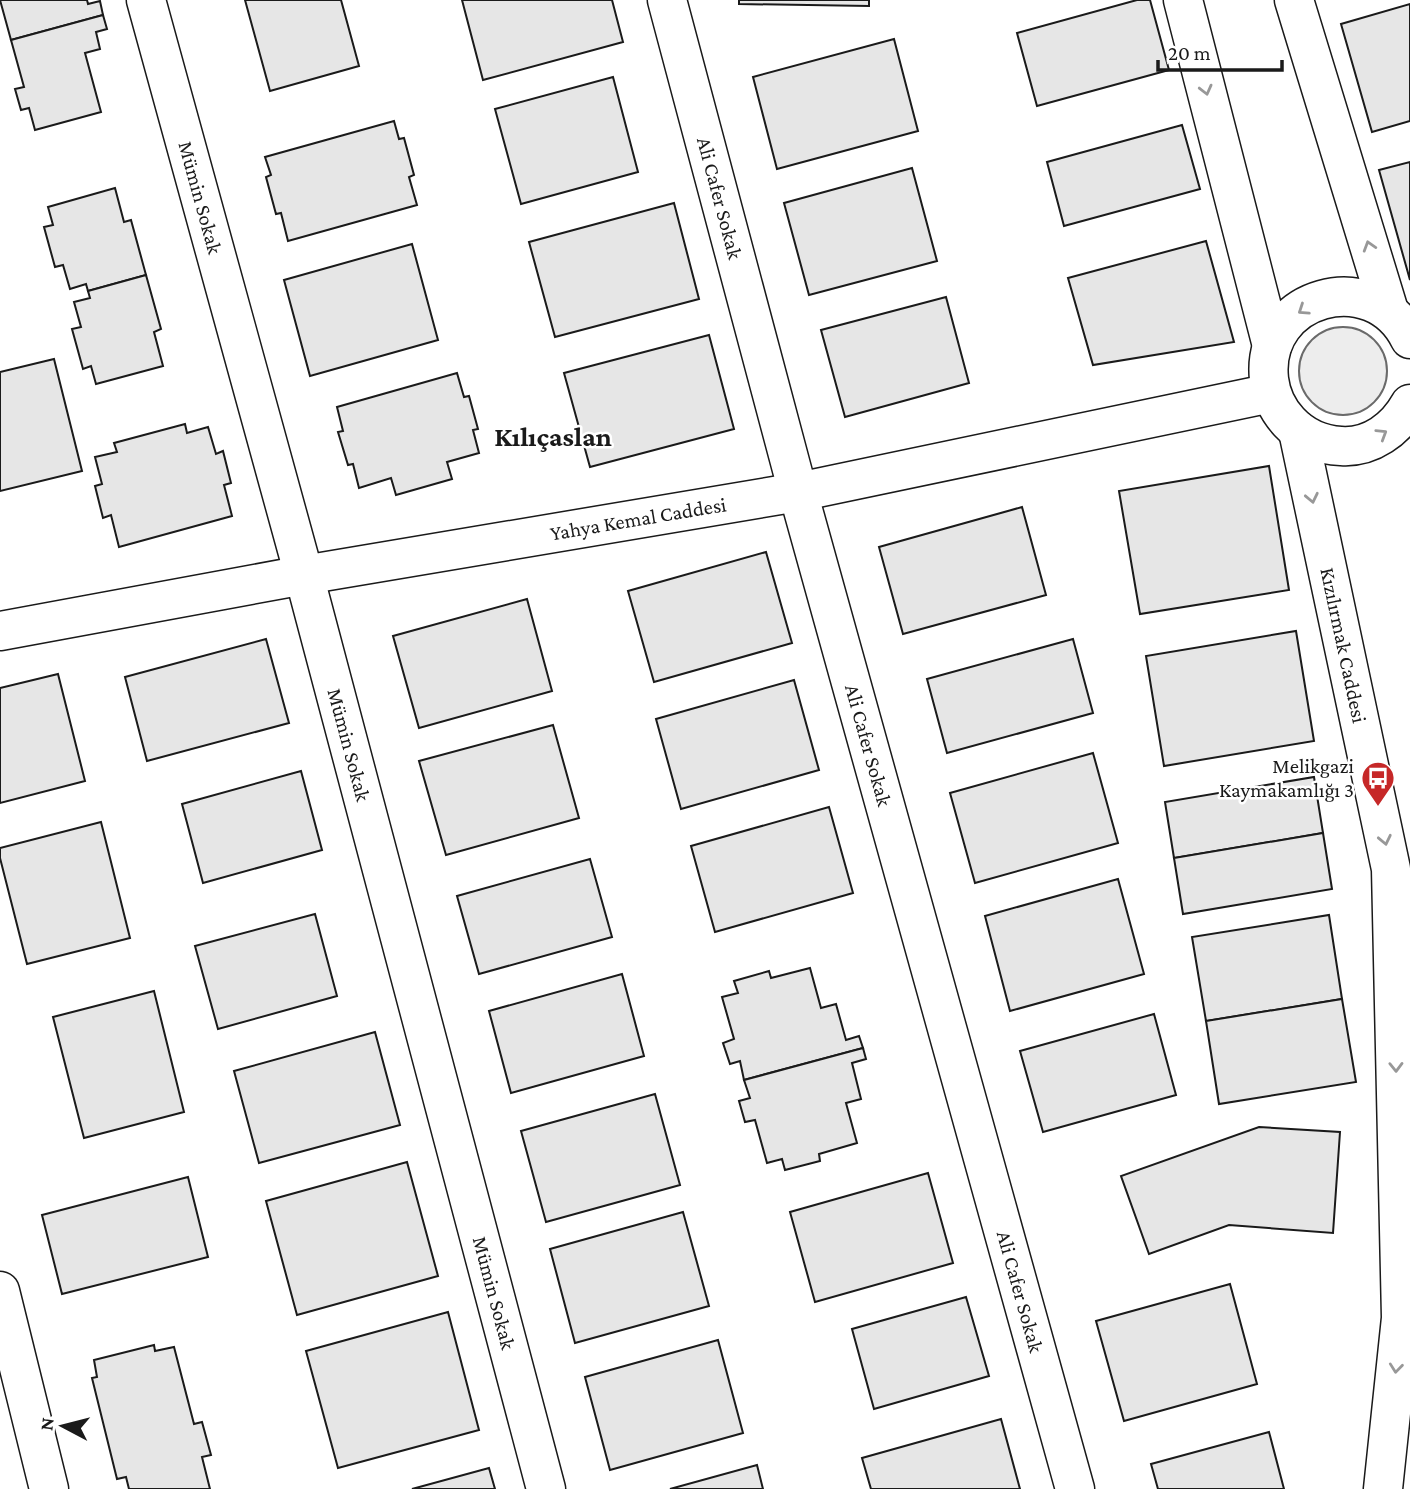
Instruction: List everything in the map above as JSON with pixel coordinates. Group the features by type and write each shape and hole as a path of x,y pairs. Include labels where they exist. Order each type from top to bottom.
{"street":[{"name":"Mümin Sokak","path":"146,0 304,575 546,1489"},
{"name":"Ali Cafer Sokak","path":"667,0 798,492 1075,1489"},
{"path":"1183,0 1272,346"},
{"path":"1294,0 1399,325"},
{"path":"1399,325 1368,300 1345,296 1321,299 1300,309 1283,326 1272,346 1268,370 1271,393 1282,414 1298,431 1318,443 1342,447 1365,443 1386,433 1403,416 1410,404"},
{"name":"Yahya Kemal Caddesi","path":"0,631 304,575 798,492 1271,393"},
{"name":"Kızılırmak Caddesi","path":"1298,431 1391,869 1401,1318 1383,1489"},
{"path":"0,1292 49,1489"}],"shaded area":[{"path":"1343,327 1360,331 1374,340 1383,354 1387,371 1383,388 1374,402 1360,411 1343,415 1326,411 1312,402 1303,388 1299,371 1303,354 1312,340 1326,331"}],"building":[{"path":"0,0 87,0 88,4 100,1 103,15 11,40"},
{"path":"245,0 341,0 359,66 270,91"},
{"path":"462,0 612,0 623,42 483,80"},
{"path":"739,0 869,0 869,6 739,4"},
{"path":"1137,0 1150,0 1169,70 1037,106 1017,33"},
{"path":"1410,4 1410,121 1372,132 1341,24"},
{"path":"103,15 107,29 96,32 100,49 85,53 101,112 35,130 29,108 21,110 15,89 24,87 11,40"},
{"path":"894,39 918,131 777,169 753,77"},
{"path":"613,77 638,172 521,204 495,109"},
{"path":"394,121 399,139 404,138 414,175 409,177 417,205 288,241 281,213 276,214 266,177 271,175 265,157"},
{"path":"1182,125 1200,189 1064,226 1047,162"},
{"path":"1410,162 1410,280 1379,170"},
{"path":"912,168 937,261 809,295 784,203"},
{"path":"115,188 124,222 131,220 146,275 88,291 86,284 70,289 63,265 55,267 44,227 53,225 48,207"},
{"path":"674,203 699,299 555,337 529,242"},
{"path":"1206,241 1234,342 1093,365 1068,278"},
{"path":"412,244 438,340 310,376 284,280"},
{"path":"146,275 161,329 154,332 163,366 96,384 91,366 83,369 72,329 81,327 74,302 90,298 88,291"},
{"path":"946,297 969,383 845,417 821,330"},
{"path":"709,335 734,429 590,467 564,373"},
{"path":"54,359 82,471 0,491 0,372"},
{"path":"457,373 464,397 469,396 478,429 473,430 479,453 447,462 452,479 396,495 391,478 359,488 353,464 348,465 338,432 343,431 337,407"},
{"path":"185,424 187,433 208,427 216,454 223,451 231,483 224,485 232,516 119,547 111,515 103,518 95,486 102,484 95,457 117,452 114,443"},
{"path":"1269,466 1289,590 1140,614 1119,491"},
{"path":"1022,507 1046,595 903,634 879,547"},
{"path":"766,552 792,643 654,682 628,591"},
{"path":"527,599 552,691 419,728 393,636"},
{"path":"1296,631 1314,741 1164,766 1146,656"},
{"path":"266,639 289,723 147,761 125,677"},
{"path":"1073,639 1093,713 947,753 927,679"},
{"path":"58,674 85,781 0,803 0,688"},
{"path":"794,680 819,770 681,809 656,719"},
{"path":"553,725 579,818 446,855 419,761"},
{"path":"1093,753 1118,843 975,883 950,793"},
{"path":"301,771 322,850 203,883 182,804"},
{"path":"1314,777 1323,833 1174,858 1165,802"},
{"path":"829,807 853,893 715,932 691,846"},
{"path":"101,822 130,938 27,964 0,858 0,848"},
{"path":"1323,833 1332,889 1183,914 1174,858"},
{"path":"590,859 612,937 479,974 457,896"},
{"path":"1118,879 1144,974 1010,1011 985,916"},
{"path":"315,914 337,996 218,1029 195,946"},
{"path":"1329,915 1342,999 1206,1021 1192,937"},
{"path":"810,968 821,1008 836,1004 846,1040 859,1036 863,1048 744,1080 740,1061 730,1064 723,1043 734,1039 722,997 738,993 734,981 769,971 771,978"},
{"path":"622,974 644,1056 511,1093 489,1011"},
{"path":"154,991 184,1112 84,1138 53,1017"},
{"path":"1342,999 1356,1082 1219,1104 1206,1021"},
{"path":"1154,1014 1176,1095 1043,1132 1020,1051"},
{"path":"375,1032 400,1125 259,1163 234,1071"},
{"path":"863,1048 866,1059 852,1063 861,1099 846,1103 857,1143 819,1154 820,1161 785,1170 782,1159 767,1163 755,1120 745,1122 739,1101 750,1098 744,1080"},
{"path":"655,1094 680,1185 546,1222 521,1131"},
{"path":"1259,1127 1340,1132 1333,1233 1229,1225 1149,1254 1121,1176"},
{"path":"407,1162 438,1276 297,1315 266,1201"},
{"path":"928,1173 953,1263 815,1302 790,1212"},
{"path":"188,1177 208,1257 62,1294 42,1215"},
{"path":"683,1212 709,1306 575,1343 550,1249"},
{"path":"1230,1284 1257,1384 1124,1421 1096,1321"},
{"path":"966,1297 989,1376 874,1409 852,1329"},
{"path":"448,1312 479,1430 338,1468 306,1351"},
{"path":"718,1340 743,1433 610,1470 585,1377"},
{"path":"154,1345 155,1351 174,1347 194,1424 202,1422 211,1455 202,1457 210,1489 129,1489 126,1477 117,1479 92,1378 97,1377 94,1360"},
{"path":"1001,1419 1020,1489 871,1489 862,1458"},
{"path":"1269,1432 1284,1489 1158,1489 1151,1464"},
{"path":"757,1465 763,1489 670,1489"},
{"path":"489,1468 495,1489 412,1489"}],"place":[{"name":"Melikgazi Kaymakamlığı 3","path":"1378,808"}],"district":[{"name":"Kılıçaslan","path":"553,436"}]}
